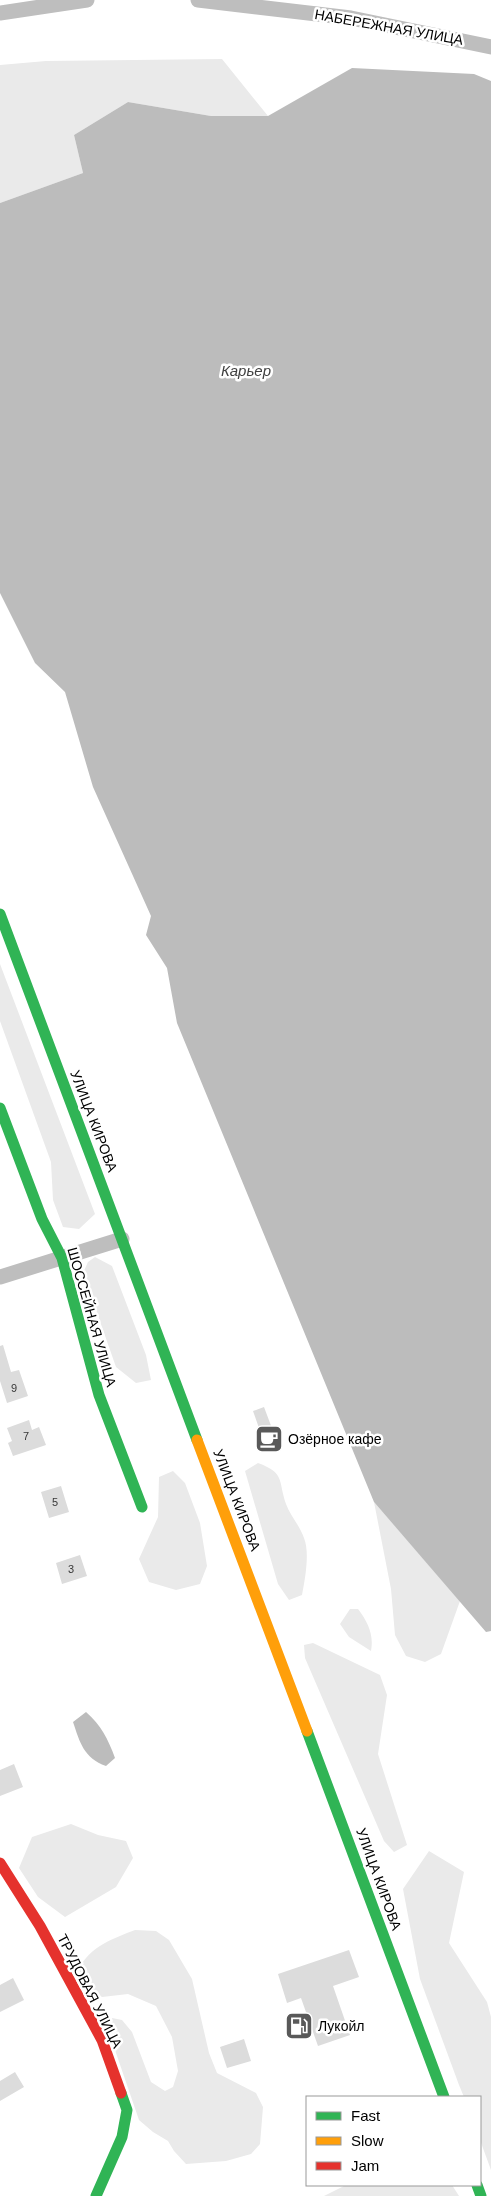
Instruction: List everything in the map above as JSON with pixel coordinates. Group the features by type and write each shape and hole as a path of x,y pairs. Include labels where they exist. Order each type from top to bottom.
{"main road":[{"name":"УЛИЦА КИРОВА","path":"0,914 444,2096"},
{"name":"ШОССЕЙНАЯ УЛИЦА","path":"0,1108 42,1219 62,1258 99,1395 142,1507"},
{"name":"ТРУДОВАЯ УЛИЦА","path":"0,1863 40,1926 102,2040 127,2110 122,2137 96,2196"}],"street":[{"path":"0,13 87,0"},
{"name":"НАБЕРЕЖНАЯ УЛИЦА","path":"198,0 351,18 491,47"},
{"path":"0,1277 122,1238"}],"shaded area":[{"path":"222,59 268,116 211,116 128,102 74,135 83,173 0,203 0,65 46,61"},
{"path":"0,964 95,1214 79,1229 63,1227 53,1200 51,1162 0,1021"},
{"path":"95,1257 112,1266 146,1355 151,1380 136,1383 116,1367 83,1273 88,1262"},
{"path":"258,1463 277,1474 286,1504 306,1544 306,1566 302,1595 289,1600 278,1584 245,1471"},
{"path":"173,1471 185,1483 200,1523 207,1566 200,1584 176,1590 149,1582 139,1559 158,1517 159,1477"},
{"path":"374,1502 460,1601 441,1654 425,1662 406,1656 395,1635 391,1589"},
{"path":"350,1609 358,1609 365,1619 371,1634 371,1651 349,1637 340,1624"},
{"path":"313,1643 380,1675 387,1695 378,1754 407,1845 394,1852 384,1841 305,1658 304,1645"},
{"path":"71,1824 98,1835 126,1841 133,1858 116,1887 65,1917 38,1897 19,1868 32,1837"},
{"path":"429,1851 464,1872 449,1943 487,2002 491,2017 491,2170 481,2143 481,2096 464,2096 459,2085 420,1979 403,1889"},
{"path":"135,1930 156,1931 169,1940 192,1979 209,2053 217,2073 256,2093 263,2107 260,2144 251,2154 226,2161 186,2164 168,2141 153,2132 139,2120 108,2024 112,2018 122,2020 132,2032 151,2082 165,2091 173,2087 178,2071 172,2037 156,2006 128,1994 102,1997 87,1986 79,1969 83,1961 103,1944"},
{"path":"344,2186 453,2186 459,2196 324,2196"}],"water":[{"name":"Карьер","path":"352,68 474,74 491,81 491,1631 486,1632 374,1502 177,1023 167,968 146,935 151,916 93,787 65,692 35,663 0,593 0,203 83,173 74,135 128,102 211,116 268,116"},
{"path":"86,1712 104,1733 115,1758 106,1766 88,1754 78,1737 73,1722"}],"building":[{"path":"3,1345 11,1372 19,1370 28,1396 7,1403 0,1381 0,1346"},
{"path":"264,1407 279,1447 267,1451 253,1411"},
{"path":"29,1420 32,1430 39,1427 46,1445 13,1456 8,1443 12,1441 7,1428"},
{"path":"61,1486 69,1512 49,1518 41,1492"},
{"path":"80,1555 87,1576 62,1584 56,1563"},
{"path":"14,1764 23,1787 0,1796 0,1770"},
{"path":"349,1950 359,1977 333,1986 350,2035 318,2046 301,1998 287,2003 278,1974"},
{"path":"13,1978 24,2000 0,2012 0,1985"},
{"path":"244,2039 251,2061 227,2068 220,2047"},
{"path":"15,2072 24,2087 0,2101 0,2081"}],"traffic: fast":[{"path":"0,914 197,1440"},
{"path":"0,1108 42,1219 62,1258 99,1395 142,1507"},
{"path":"307,1731 444,2096"},
{"path":"96,2196 122,2137 127,2110 121,2093"},
{"path":"477,2186 481,2196"}],"traffic: slow":[{"path":"197,1440 307,1731"}],"traffic: jam":[{"path":"0,1863 40,1926 102,2040 121,2093"}],"place":[{"name":"Озёрное кафе","path":"269,1439"},
{"name":"Лукойл","path":"299,2026"}]}
